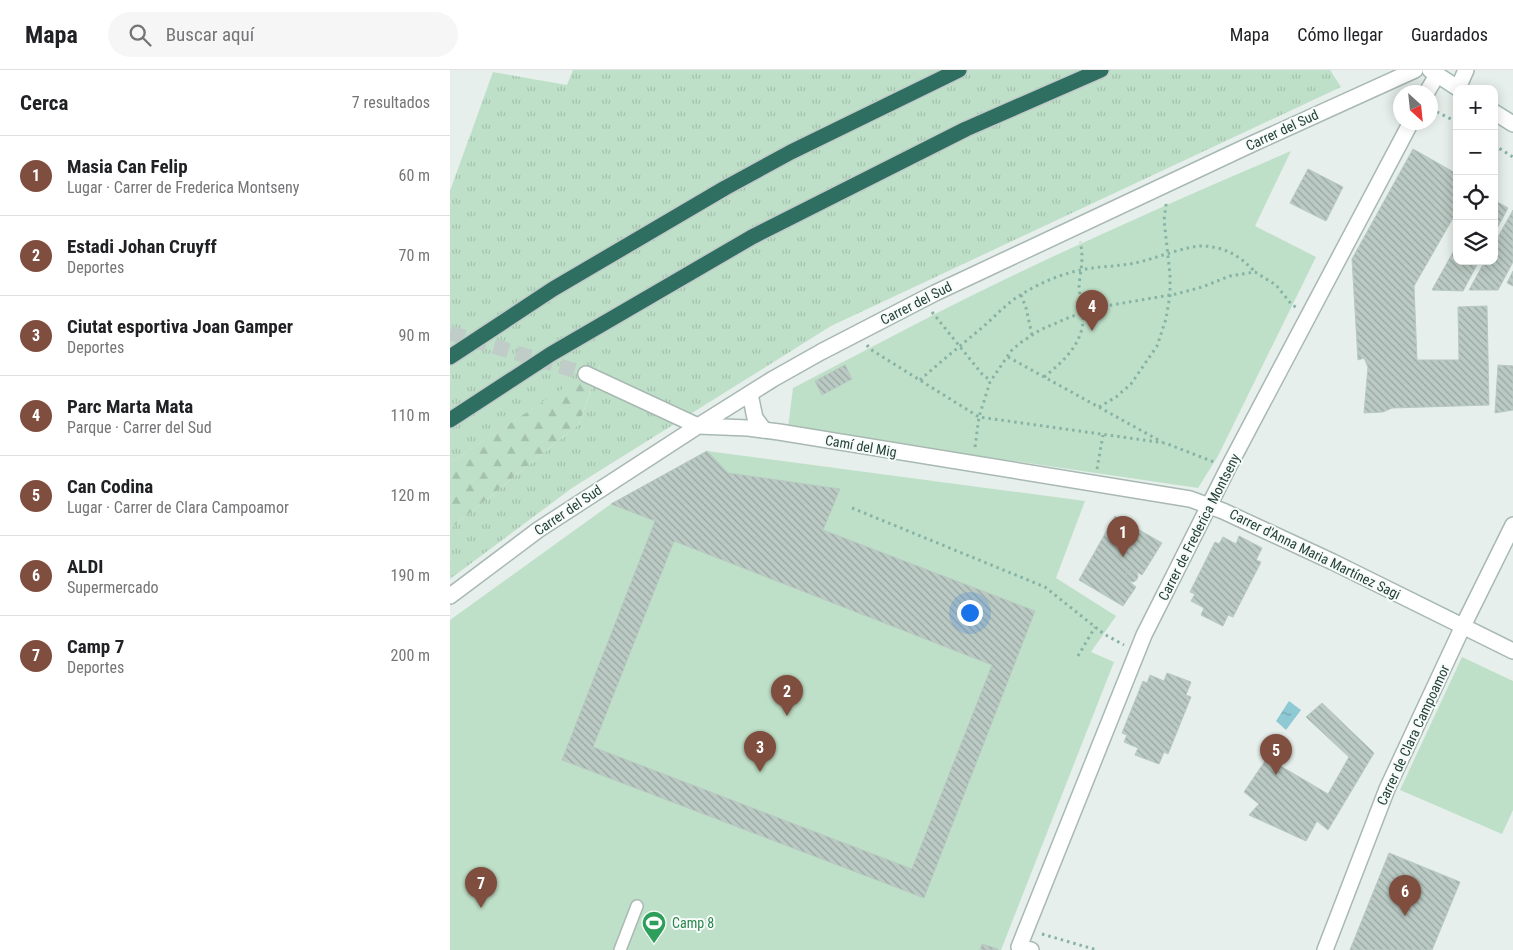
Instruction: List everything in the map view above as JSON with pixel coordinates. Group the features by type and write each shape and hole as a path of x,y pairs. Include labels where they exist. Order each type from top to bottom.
{"highway":[{"path":"450,356 553,289 725,188 792,152 958,70"},
{"path":"450,420 551,354 752,237 966,129 1101,70"}],"street":[{"name":"Carrer del Sud","path":"450,596 538,530 698,426 797,366 923,299 1074,227 1415,70"},
{"path":"1460,85 1466,70"},
{"path":"1429,85 1434,72 1453,85"},
{"path":"1498,115 1513,124"},
{"name":"Carrer de Frederica Montseny","path":"1025,948 1026,929 1144,635 1228,468 1407,130"},
{"name":"Camí del Mig","path":"586,374 698,426 764,430 965,463"},
{"path":"750,394 755,418 764,430"},
{"name":"Carrer d'Anna Maria Martínez Sagi","path":"965,463 1190,499 1210,506 1333,562 1513,651"},
{"name":"Carrer de Clara Campoamor","path":"1325,950 1387,789 1463,626 1513,525"}],"lane":[{"path":"620,950 637,906"}],"path":[{"path":"1438,112 1453,120"},
{"path":"1498,148 1513,157"},
{"path":"1099,407 1116,397 1131,384 1157,346 1166,319 1170,295 1164,220 1166,205 1160,187"},
{"path":"1044,377 1071,354 1083,324 1083,312 1079,297 1082,270 1081,244 1074,227"},
{"path":"920,380 1003,308 1038,285 1064,274 1135,263 1190,248 1204,246 1232,252 1244,260 1255,272 1276,285 1292,304 1309,315"},
{"path":"965,463 992,381 1007,356 1020,342 1070,316 1083,312 1129,301 1170,295 1202,287 1230,276 1255,272"},
{"path":"1021,295 1032,335"},
{"path":"923,299 933,315 982,374 992,381"},
{"path":"859,333 870,348 979,417 1165,443"},
{"path":"1007,356 1165,443 1228,468"},
{"path":"1093,484 1103,435"},
{"path":"852,508 1045,587 1104,634"},
{"path":"1078,656 1095,627"},
{"path":"1026,929 1097,950"}],"green space":[{"path":"573,70 1330,70 1341,87 831,326 572,488 450,579 450,529 579,424 600,365 450,463 450,191 493,72 567,85"},
{"path":"1291,151 1255,226 1316,257 1218,456 1198,488 788,428 793,388 937,313 1069,249"},
{"path":"600,364 579,424 450,529 450,463"},
{"path":"707,451 1085,501 1056,578 1116,616 1091,652 1114,662 1001,950 450,950 450,620 611,504"},
{"path":"1462,657 1513,681 1513,810 1502,834 1400,790"}],"water":[{"path":"1289,701 1301,710 1286,730 1276,721"}],"building":[{"path":"1413,149 1453,172 1453,218 1414,286 1417,360 1459,360 1458,307 1487,306 1489,405 1392,408 1383,412 1364,413 1368,367 1364,358 1358,360 1352,259"},
{"path":"1308,169 1343,187 1326,221 1290,203"},
{"path":"1498,202 1508,208 1498,227"},
{"path":"1513,210 1513,262 1498,290 1469,290 1483,265 1498,265 1498,237"},
{"path":"1453,252 1453,265 1477,265 1463,291 1432,290"},
{"path":"1513,271 1513,286 1507,283"},
{"path":"845,365 852,379 822,395 815,381"},
{"path":"1498,365 1513,366 1513,410 1495,413"},
{"path":"707,451 728,473 840,489 823,530 1035,611 924,898 562,760 655,521 611,504","holes":["674,541 992,665 912,869 593,747"]},
{"path":"1115,516 1162,543 1142,575 1134,570 1129,571 1127,574 1127,580 1136,587 1123,606 1079,580"},
{"path":"1239,536 1262,548 1256,560 1261,562 1233,617 1228,615 1223,626 1201,615 1204,608 1191,601 1195,594 1190,592 1215,542 1219,544 1223,537 1236,544"},
{"path":"1130,570 1134,570 1138,576 1134,582 1130,582 1126,578 1126,574"},
{"path":"1167,673 1191,682 1186,695 1191,697 1168,754 1164,752 1159,764 1135,755 1138,748 1124,742 1127,735 1122,733 1143,681 1147,683 1150,675 1164,681"},
{"path":"1322,703 1374,753 1328,830 1317,821 1306,841 1249,815 1259,804 1244,792 1267,758 1328,794 1349,757 1306,717"},
{"path":"1389,853 1460,882 1432,950 1350,950"},
{"path":"982,944 998,949 998,950 980,950"}],"tunnel":[{"path":"450,333 586,374"}],"place":[{"name":"Parc Marta Mata","path":"1092,331"},
{"name":"Masia Can Felip","path":"1123,557"},
{"name":"Estadi Johan Cruyff","path":"787,716"},
{"name":"Ciutat esportiva Joan Gamper","path":"760,772"},
{"name":"Can Codina","path":"1276,775"},
{"name":"Camp 7","path":"481,908"},
{"name":"ALDI","path":"1405,916"},
{"name":"Camp 8","path":"654,944"}]}
